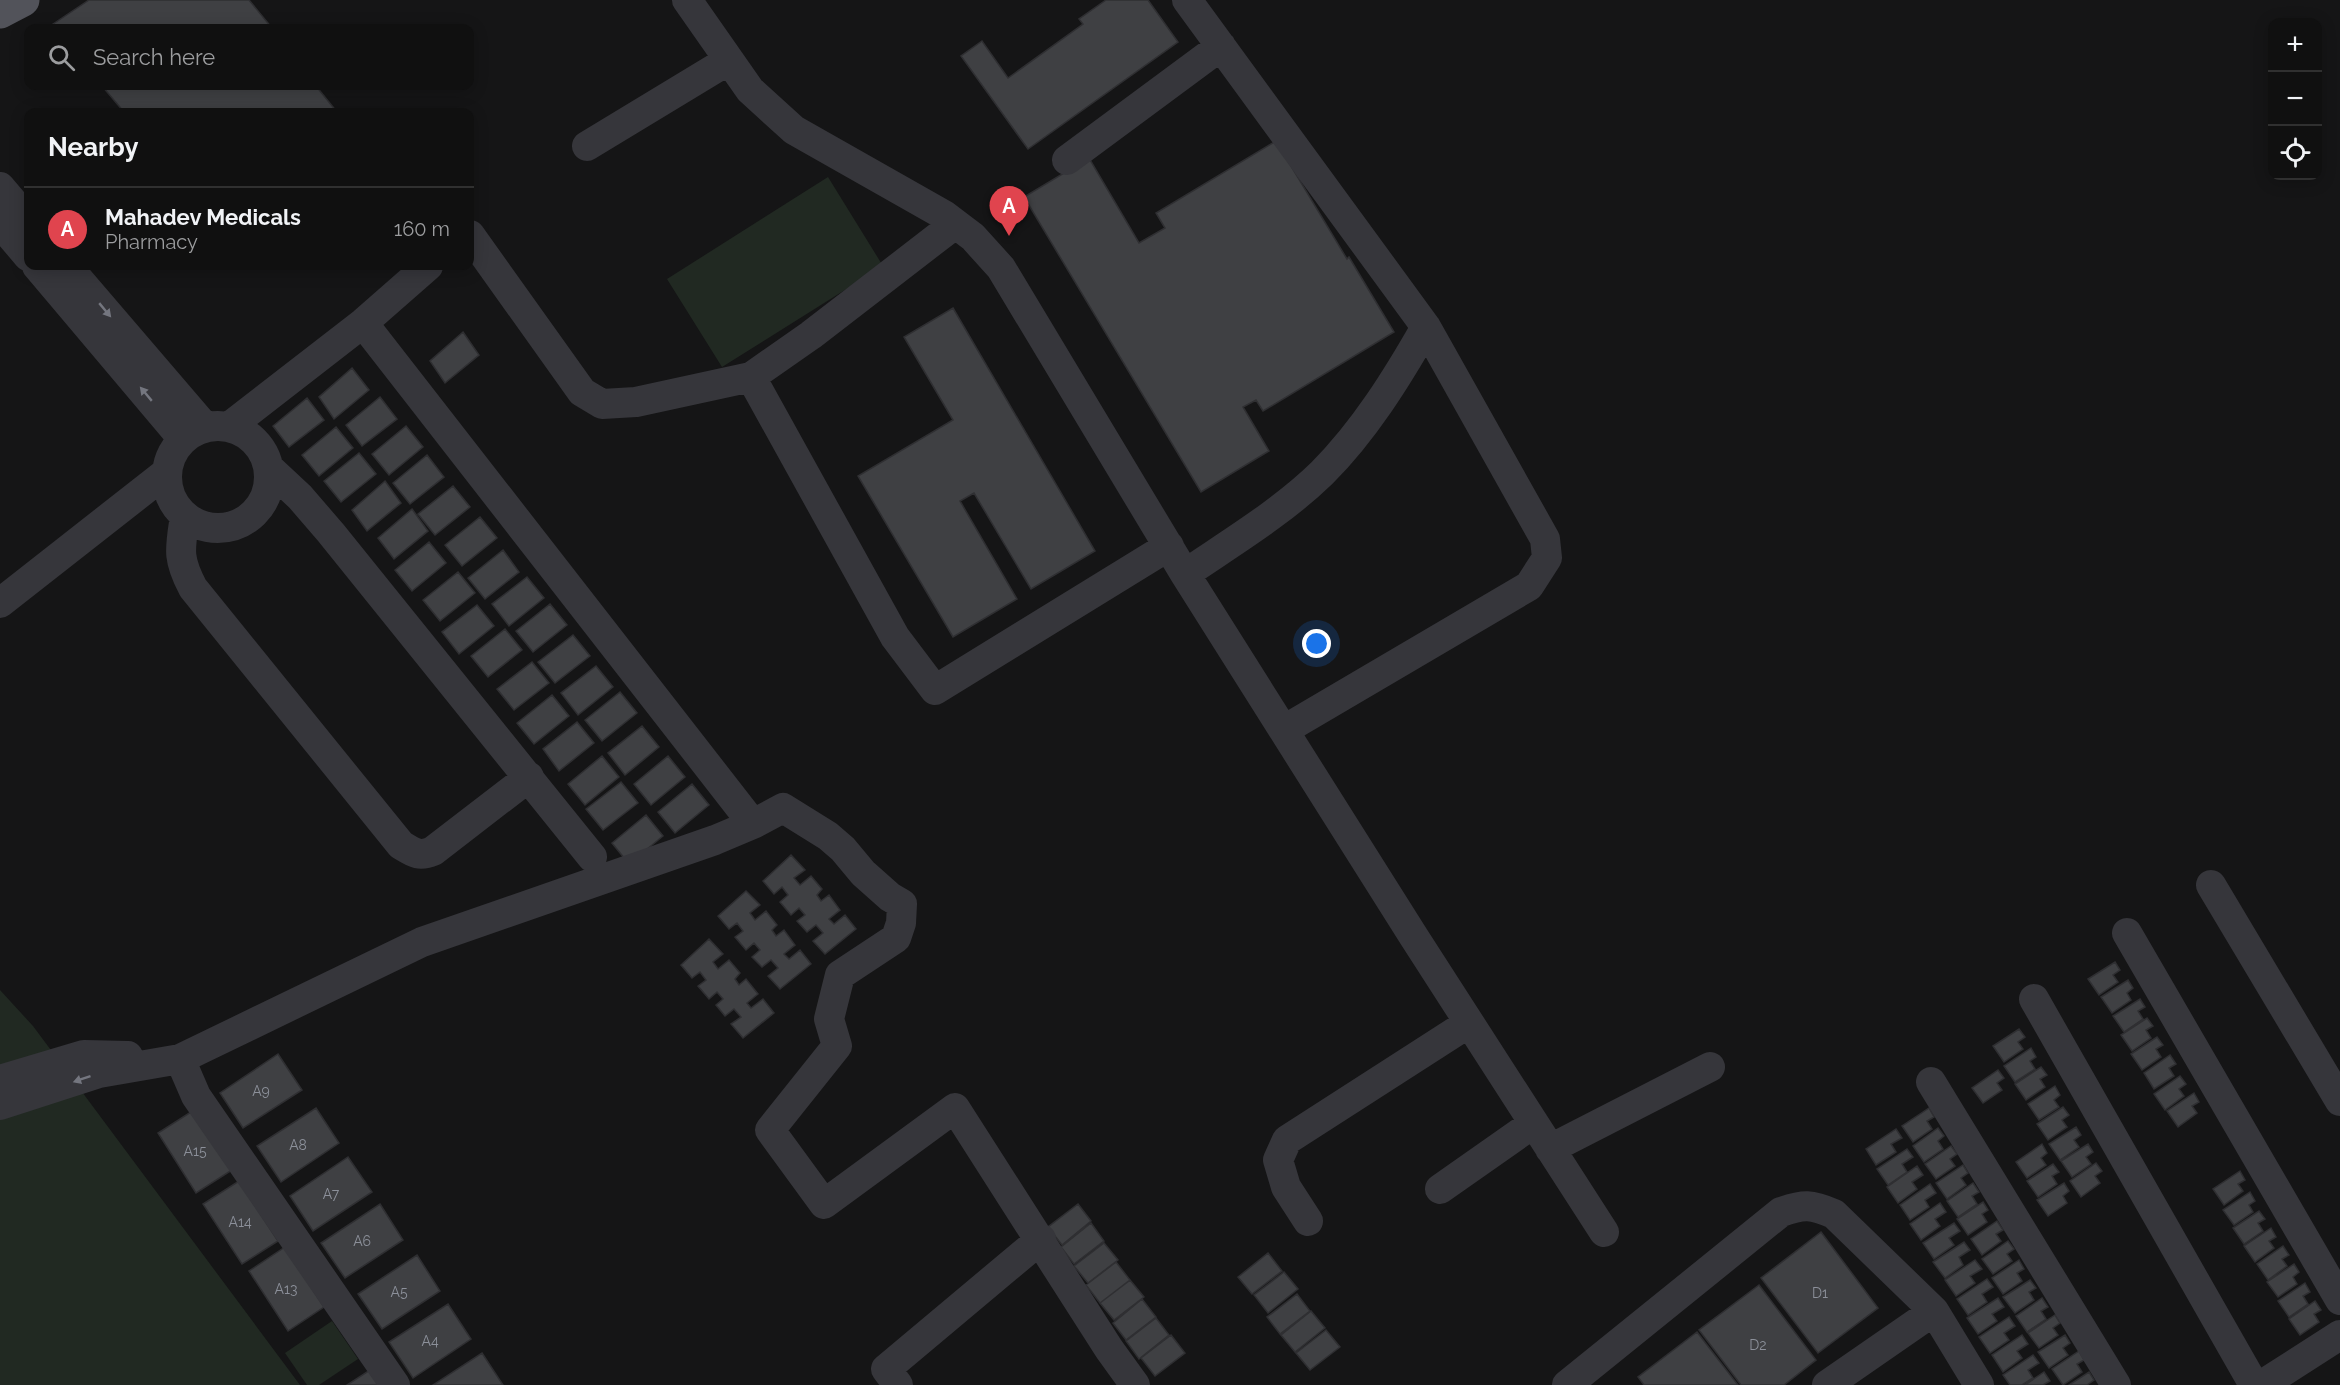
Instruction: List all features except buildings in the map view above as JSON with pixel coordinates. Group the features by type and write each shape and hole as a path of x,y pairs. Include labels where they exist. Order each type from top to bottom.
{"main road":[{"path":"0,12 23,0"}],"street":[{"path":"687,0 750,90 794,130 944,215 973,237 1001,268 1185,574 1604,1232"},
{"path":"1187,0 1426,327 1545,539 1547,558 1529,586 1284,730"},
{"path":"1067,160 1221,46"},
{"path":"587,146 729,60"},
{"path":"0,187 24,215"},
{"path":"0,223 24,251"},
{"path":"474,241 582,392 602,404 636,402 751,377 859,300 955,224"},
{"path":"41,270 206,431 242,430 256,442 266,457 270,469 270,482 262,505 243,522 220,528 207,527 185,516 171,496 167,484 170,459 206,431 363,323 423,270"},
{"path":"70,270 206,431"},
{"path":"363,323 753,824"},
{"path":"1185,574 1263,521 1323,472 1364,423 1396,379 1426,327"},
{"path":"751,377 895,637 935,690 1168,546"},
{"path":"270,469 300,497 332,533 592,857"},
{"path":"0,603 167,472"},
{"path":"185,516 180,553 183,570 193,588 401,844 415,855 422,856 433,851 529,777"},
{"path":"0,1105 99,1073 180,1059 422,942 715,840 783,808 828,836 843,849 863,873 890,897 902,904 901,923 896,938 840,975 829,1019 837,1046 770,1130 824,1204 955,1108 1041,1239 1109,1349 1135,1385"},
{"path":"2211,885 2340,1101"},
{"path":"2127,933 2340,1300"},
{"path":"2034,999 2270,1382 2340,1335"},
{"path":"1308,1221 1286,1187 1278,1160 1287,1140 1469,1023"},
{"path":"0,1080 84,1055 180,1059"},
{"path":"180,1059 196,1096 395,1385"},
{"path":"1550,1149 1710,1066"},
{"path":"1931,1082 2116,1385"},
{"path":"1440,1189 1534,1123"},
{"path":"1567,1385 1781,1212 1800,1205 1816,1206 1834,1215 1934,1311 1979,1385"},
{"path":"898,1385 886,1369 1041,1239"},
{"path":"1827,1385 1934,1311"}],"shaded area":[{"path":"828,177 883,266 722,367 667,279"},
{"path":"0,990 33,1026 300,1385 0,1385"},
{"path":"332,1321 358,1359 319,1385 307,1385 285,1353"}],"place":[{"name":"Mahadev Medicals","path":"1009,236"}]}
